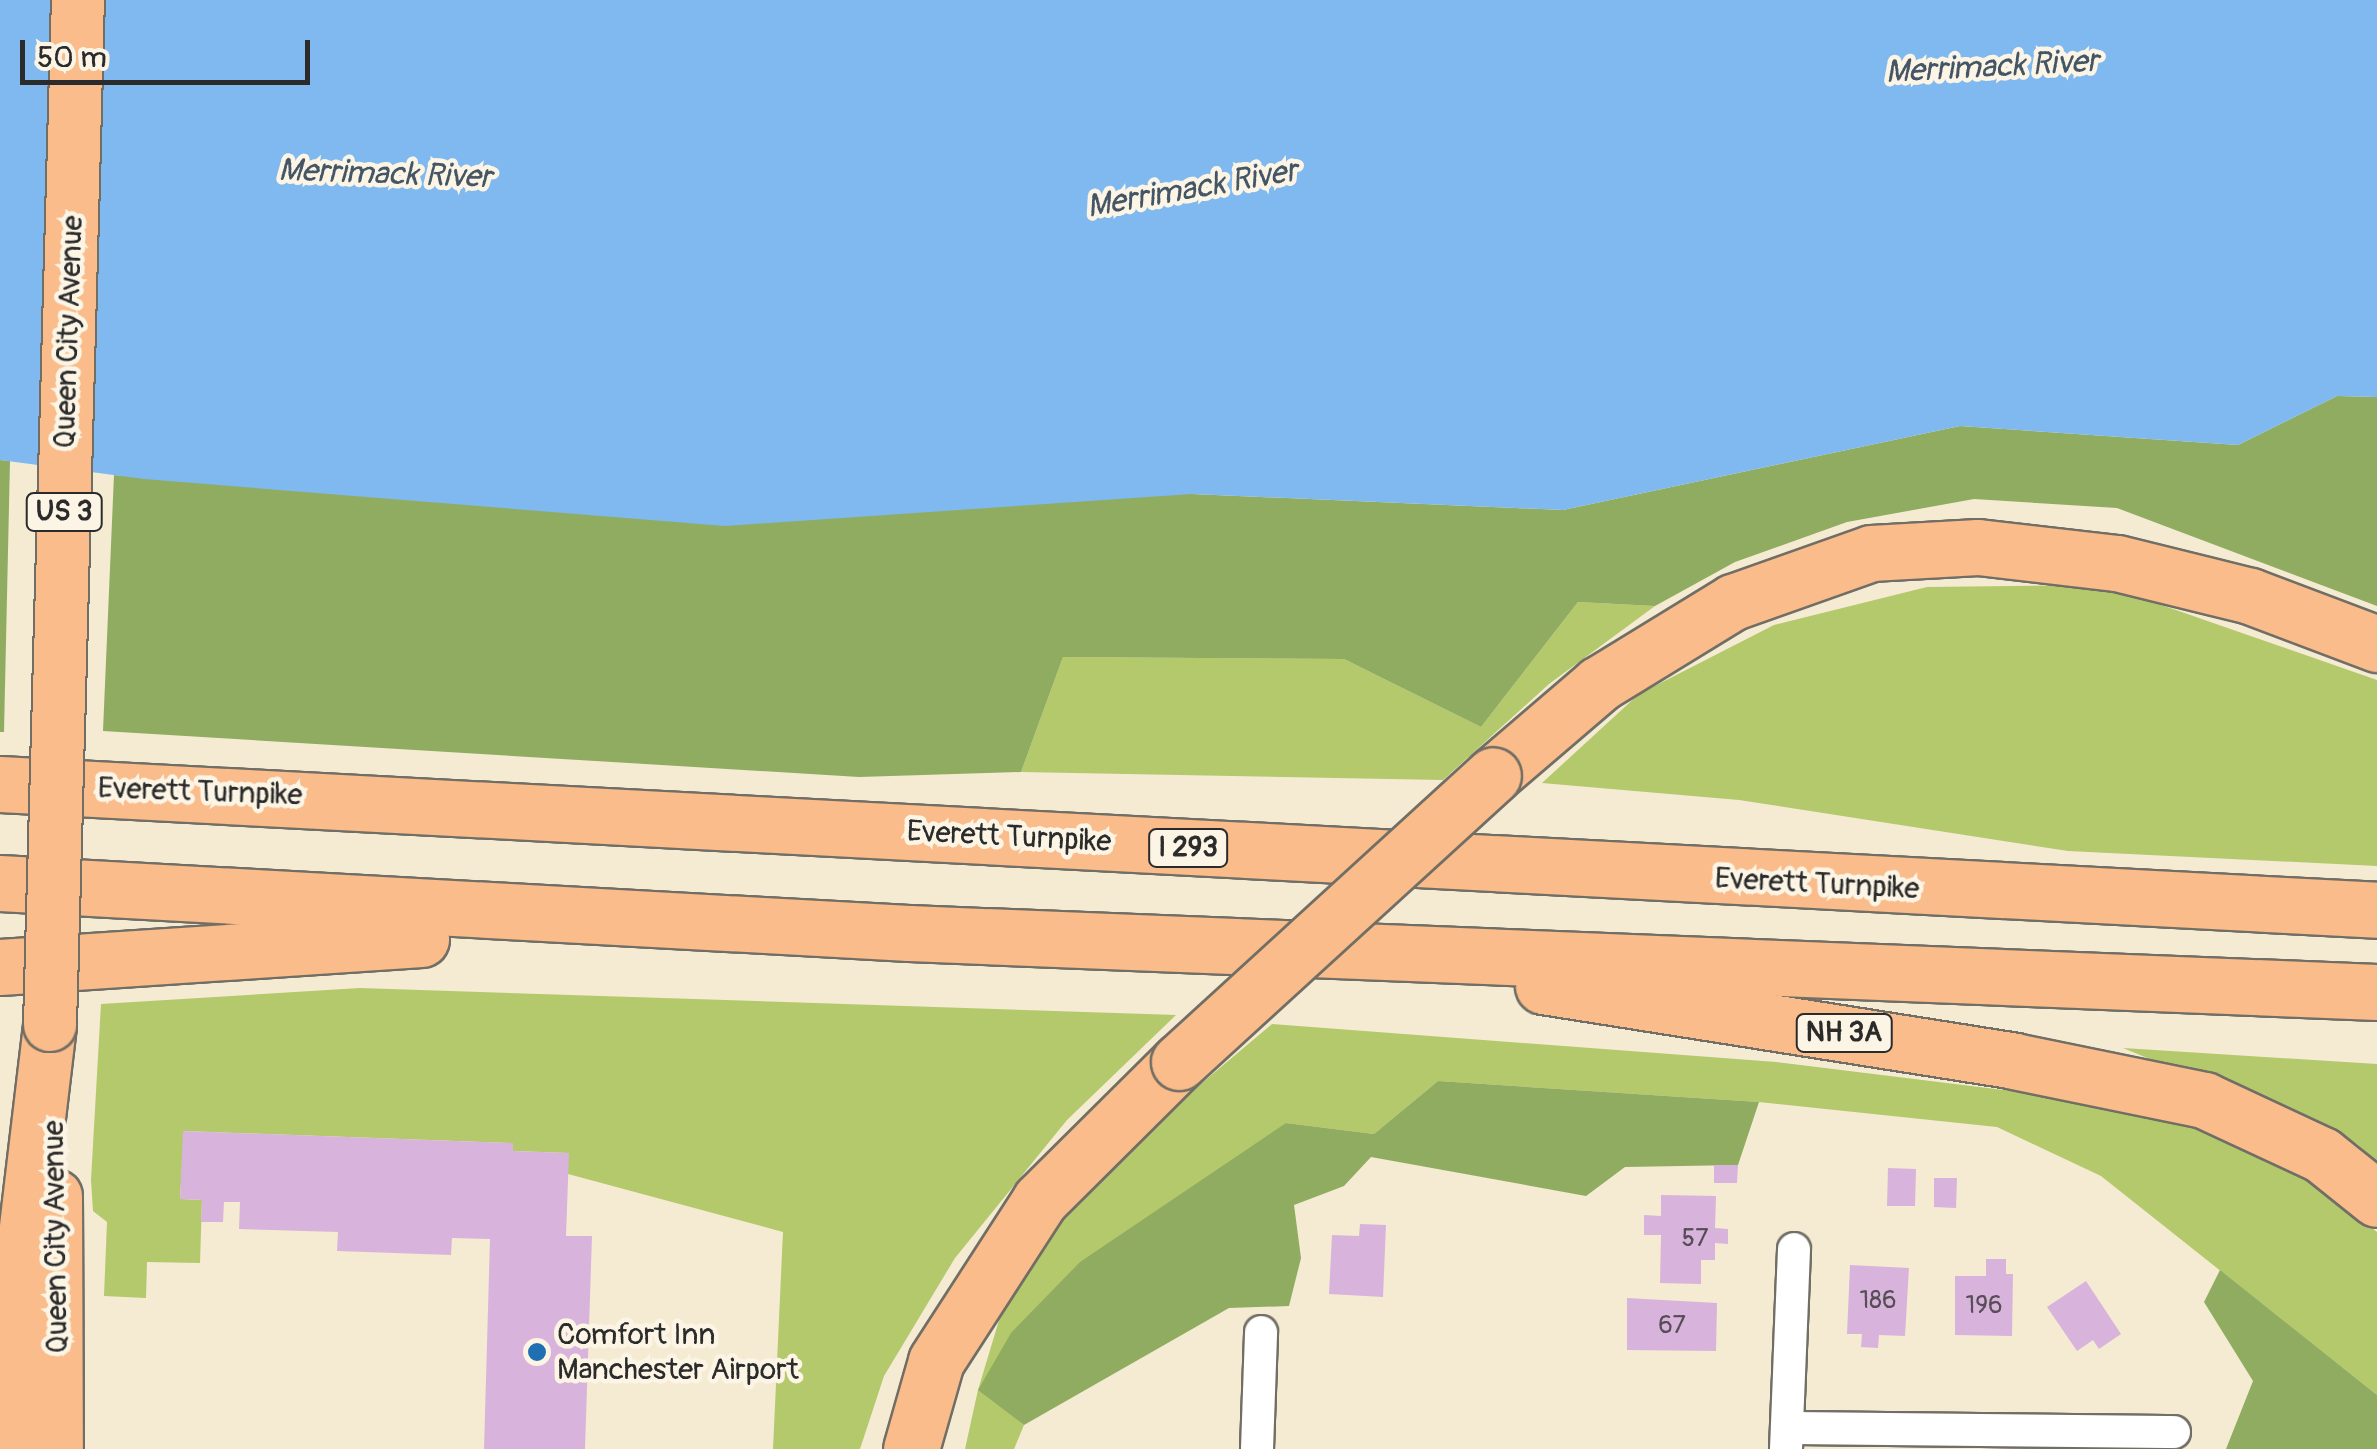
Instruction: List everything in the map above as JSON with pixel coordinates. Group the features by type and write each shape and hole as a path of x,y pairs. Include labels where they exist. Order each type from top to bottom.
{"highway":[{"path":"911,1449 936,1360 1040,1200 1179,1062 1492,776 1599,684 1733,602 1871,553 1978,546 2117,563 2250,596 2377,644"},
{"name":"Everett Turnpike","path":"0,784 2377,910"},
{"path":"0,883 909,932 1284,944 2377,992"},
{"path":"0,968 359,940 909,932"},
{"name":"NH 3A","path":"1284,944 2014,1060 2204,1100 2322,1154 2377,1199"}],"main road":[{"name":"Queen City Avenue","path":"57,1449 60,1322 50,1025 78,0"},
{"name":"Queen City Avenue","path":"14,1449 18,1294 50,1025"}],"street":[{"path":"1794,1249 1786,1439 2174,1432"},
{"path":"1257,1449 1261,1332"}],"green space":[{"path":"2337,396 2377,397 2377,606 2117,508 1974,499 1847,522 1735,562 1655,606 1578,602 1481,727 1344,659 1063,657 1021,772 859,777 103,731 114,475 363,493 1192,494 1563,510 1960,426 2238,445"},
{"path":"0,460 10,461 4,732 0,732"},
{"path":"2104,585 2377,680 2377,866 2068,851 1739,800 1542,783 1639,694 1774,625 1927,587"},
{"path":"1578,602 1655,606 1549,684 1443,780 1021,772 1063,657 1344,659 1481,727"},
{"path":"360,988 1176,1015 1067,1120 955,1258 884,1376 860,1449 773,1449 783,1232 568,1174 568,1153 513,1151 512,1143 184,1131 180,1199 202,1200 200,1263 147,1262 146,1298 104,1296 107,1222 93,1211 91,1180 101,1004"},
{"path":"1272,1024 1776,1062 2158,1109 2297,1165 2377,1232 2377,1395 2101,1176 1997,1127 1759,1102 1438,1081 1374,1134 1286,1123 979,1390 1024,1425 1014,1449 965,1449 978,1390 1003,1307 1021,1286 1013,1273 1094,1174"},
{"path":"2123,1048 2377,1064 2377,1162 2357,1144"},
{"path":"1438,1081 1759,1102 1738,1165 1625,1167 1586,1196 1371,1157 1344,1186 1294,1205 1301,1258 1289,1306 1229,1308 1024,1425 978,1390 1011,1333 1080,1262 1286,1123 1374,1134"},
{"path":"2220,1270 2377,1395 2377,1449 2226,1449 2253,1381 2204,1302"}],"water":[{"name":"Merrimack River","path":"0,0 2377,0 2377,397 2337,396 2238,445 1960,426 1563,510 1192,494 725,526 144,479 0,460"}],"building":[{"name":"Comfort Inn Manchester Airport","path":"183,1131 513,1143 513,1151 569,1153 566,1236 592,1236 585,1449 484,1449 490,1239 452,1238 451,1255 337,1251 338,1232 239,1229 240,1202 224,1202 223,1222 201,1222 202,1200 180,1199"},
{"path":"1714,1165 1738,1165 1737,1183 1714,1183"},
{"path":"1888,1168 1916,1169 1915,1206 1887,1206"},
{"path":"1934,1178 1957,1178 1956,1208 1934,1207"},
{"path":"1661,1195 1716,1196 1715,1228 1728,1229 1728,1244 1715,1243 1715,1260 1701,1260 1701,1284 1660,1283 1661,1235 1644,1235 1644,1215 1661,1216"},
{"path":"1360,1224 1386,1225 1383,1297 1329,1294 1332,1235 1359,1236"},
{"path":"1986,1259 2006,1259 2006,1274 2013,1274 2012,1336 1955,1335 1955,1276 1986,1276"},
{"path":"1850,1265 1909,1268 1905,1336 1879,1335 1878,1348 1861,1347 1862,1334 1847,1334"},
{"path":"2086,1281 2121,1334 2099,1349 2093,1340 2077,1351 2047,1307"},
{"path":"1627,1298 1717,1303 1716,1351 1627,1350"}],"place":[{"name":"Comfort Inn Manchester Airport","path":"537,1352"}]}
